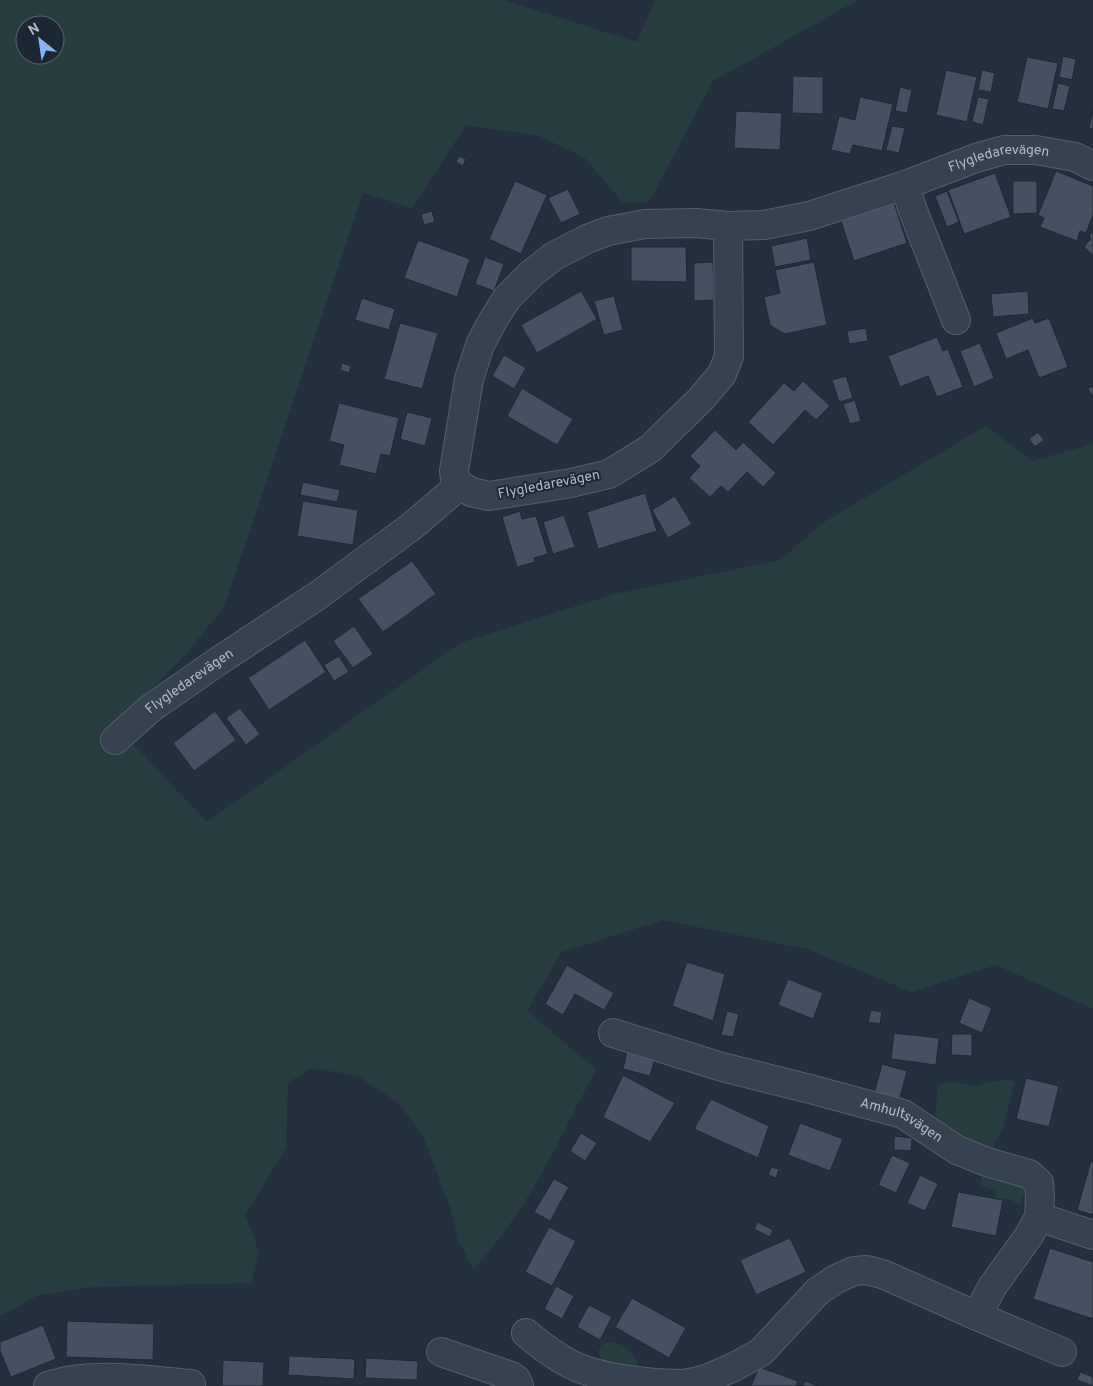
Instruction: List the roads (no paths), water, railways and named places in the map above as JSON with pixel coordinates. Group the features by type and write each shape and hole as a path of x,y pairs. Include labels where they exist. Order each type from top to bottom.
{"street":[{"name":"Flygledarevägen","path":"728,226 729,356 722,374 701,399 666,433 650,448 609,474 571,483 489,496 472,492 460,485 455,479 454,471 469,378 480,345 507,298 531,274 554,256 587,239 608,231 645,224 764,225 809,216 1004,150 1036,150 1075,157 1093,166"},
{"path":"904,185 956,320"},
{"name":"Flygledarevägen","path":"115,740 151,708 317,596 396,537 460,485"},
{"name":"Amhultsvägen","path":"612,1033 722,1067 903,1114 957,1150 987,1162 1029,1174 1038,1183 1040,1198 1039,1217 1028,1237 992,1287 977,1316"},
{"path":"1039,1217 1093,1234"},
{"path":"526,1333 547,1351 572,1365 587,1370 657,1384 684,1385 704,1380 734,1367 761,1352 818,1291 836,1279 854,1271 868,1270 885,1275 1062,1352"},
{"path":"441,1352 511,1376 519,1386"},
{"path":"48,1386 81,1379 133,1379 191,1384 190,1386"}]}
